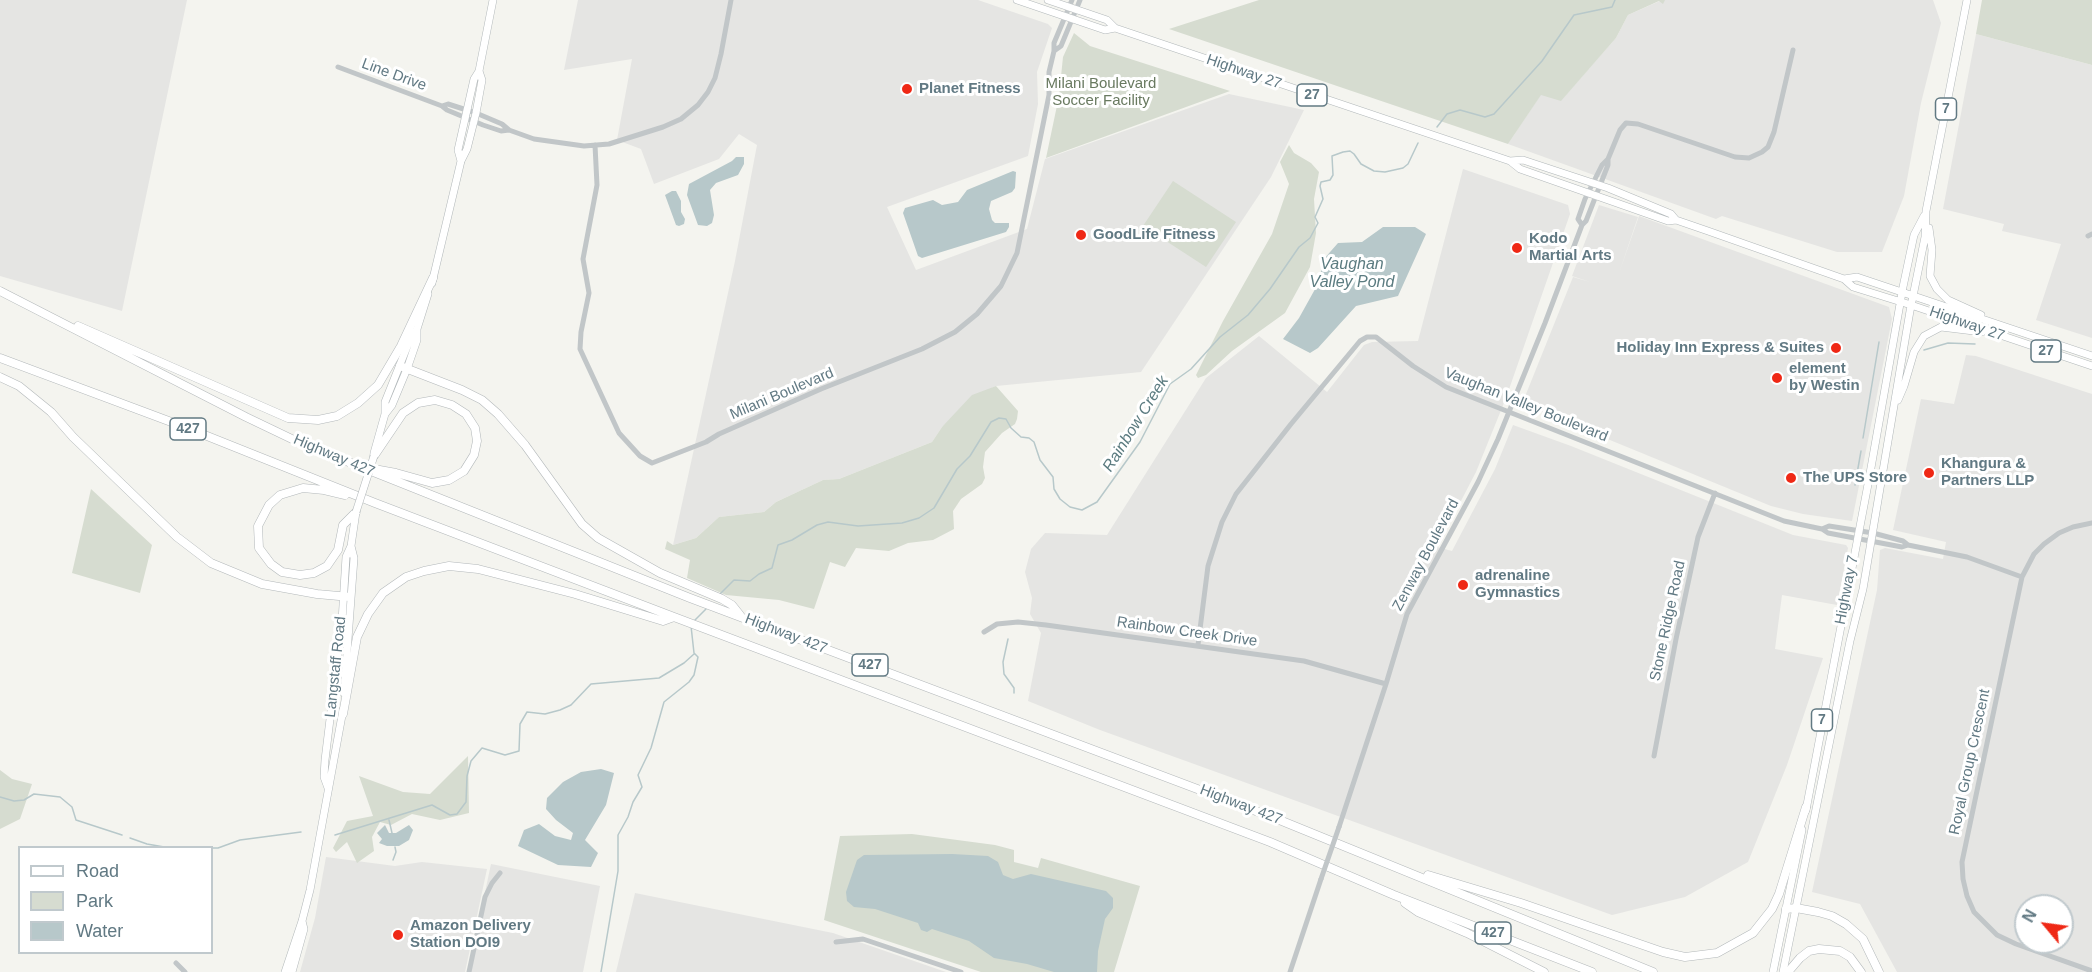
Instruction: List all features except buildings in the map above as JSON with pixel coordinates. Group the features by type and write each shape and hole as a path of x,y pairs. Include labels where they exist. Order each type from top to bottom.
{"highway":[{"path":"1,291 288,418 306,420 337,416 358,403 378,385 402,346 433,278"},
{"name":"Highway 427","path":"1,291 294,440 690,598 1384,861 1653,972"},
{"name":"Highway 427","path":"0,358 182,426 375,503 674,617 1270,842 1394,895 1592,972"},
{"path":"403,368 482,400 511,428 582,524 616,550 660,573 726,601 742,617"},
{"path":"0,377 20,386 51,412 73,437 177,537 211,563 262,584 346,596"},
{"path":"361,467 396,473 432,483 449,480 464,471 474,455 477,441 475,428 466,414 452,405 435,400 418,403 403,413 374,456"},
{"path":"356,512 343,525 338,550 327,566 314,573 300,575 282,572 271,564 259,548 258,526 269,505 280,495 303,488 324,490 375,503"},
{"path":"343,714 357,637 368,614 383,593 406,577 424,571 449,566 478,569 575,594 663,621 674,617"},
{"path":"1384,861 1521,903 1663,952 1685,957 1700,956 1717,953 1753,933 1772,909 1779,894 1806,807"},
{"path":"1394,895 1418,912 1467,933 1544,972"},
{"path":"1786,909 1797,908 1832,916 1855,930 1863,939 1879,972"},
{"path":"1788,972 1792,964 1809,951 1819,949 1840,951 1851,957 1860,972"}],"main road":[{"name":"Langstaff Road","path":"460,161 458,150 474,79 479,71 493,0"},
{"name":"Highway 27","path":"1017,0 1105,30 1115,27"},
{"name":"Highway 27","path":"1048,0 1072,5 1107,20 1115,27 1510,161 1520,169 1668,221 1676,220 1844,279 1853,287 2002,326 2092,356"},
{"name":"Highway 7","path":"1784,972 1850,641 1863,589 1925,237 1926,211 1967,0"},
{"name":"Langstaff Road","path":"285,972 302,921 320,843 343,714 346,557 351,546 356,512 385,414 392,405 403,368 417,340 417,329 433,278 460,161 467,149 475,117 482,80 479,71"},
{"name":"Highway 27","path":"1510,161 1523,160 1596,184 1671,214 1676,220"},
{"name":"Highway 7","path":"1773,972 1914,235 1926,211"},
{"path":"1926,211 1932,250 1930,276 1940,294 2002,326"},
{"name":"Highway 27","path":"1912,301 1999,335 2092,366"},
{"path":"1894,407 1904,386 1914,352 1924,336 1941,327 1999,335"},
{"name":"Langstaff Road","path":"328,788 324,777 325,760 346,596"},
{"name":"Langstaff Road","path":"292,972 304,928 302,921"}],"street":[{"name":"Line Drive","path":"338,67 442,105 448,104 501,131 509,130 534,139 584,146 595,145 624,140 663,127 681,119 698,105 715,78 731,0"},
{"path":"1072,5 1080,0"},
{"name":"Milani Boulevard","path":"595,145 597,185 583,259 589,293 581,332 580,350 592,380 619,433 640,456 652,463 706,442 719,434 821,389 922,349 954,332 977,314 1001,286 1017,253 1044,125 1054,43 1072,5"},
{"name":"Milani Boulevard","path":"1054,51 1061,46 1073,19 1072,5"},
{"path":"1592,193 1608,165 1608,159 1621,128 1629,122 1735,158 1744,159 1759,155 1768,147 1772,138 1792,50"},
{"name":"Zenway Boulevard","path":"1290,972 1407,614 1478,482 1545,323 1582,225 1578,219 1592,193"},
{"name":"Vaughan Valley Boulevard","path":"1197,645 1208,566 1222,522 1231,503 1240,487 1271,447 1360,341 1366,337 1376,337 1413,366 1446,387 1784,521 1822,530 1829,526 1858,534 1873,533 1908,544"},
{"name":"Stone Ridge Road","path":"1654,756 1698,537 1715,492"},
{"name":"Royal Group Crescent","path":"2092,523 2059,533 2044,544 2034,554 2022,577 1962,862 1967,896 1974,912 1997,935 2092,971"},
{"path":"1858,534 1871,542 1902,547 1908,544 1967,557 2022,577"},
{"name":"Rainbow Creek Drive","path":"984,632 998,624 1018,622 1197,645 1304,661 1386,684"},
{"path":"468,972 485,897 500,873"},
{"path":"836,942 863,939 961,972"},
{"path":"176,963 185,972"}],"shaded area":[{"path":"0,0 187,0 122,311 0,276"},
{"path":"578,0 978,0 1048,24 1052,28 1037,72 1038,104 1028,156 887,207 916,270 1027,229 1045,159 1229,94 1304,110 1271,177 1141,372 996,386 942,427 932,442 839,479 823,480 776,502 764,512 719,517 696,538 673,545 735,261 757,145 739,134 719,159 654,184 641,149 617,140 632,59 564,70"},
{"path":"1662,0 1933,0 1941,23 1921,103 1904,196 1882,252 1837,252 1722,216 1716,219 1508,144 1541,94 1561,100 1616,38 1628,15"},
{"path":"1976,34 2092,65 2092,338 2036,320 2061,244 2002,231 2004,224 1943,209"},
{"path":"1463,169 1568,205 1570,214 1506,398 1476,472 1437,547 1452,551 1495,469 1513,425 1793,535 1846,545 1848,548 1837,605 1782,595 1775,649 1823,658 1787,765 1748,862 1685,897 1612,915 1100,730 1028,701 1041,633 1030,614 1032,598 1025,572 1031,549 1045,533 1107,535 1206,378 1259,336 1327,392 1364,345 1372,342 1418,341"},
{"path":"1599,205 1638,217 1619,273 1639,216 1889,307 1892,319 1852,521 1803,514 1771,506 1522,404 1573,277 1590,282 1572,276"},
{"path":"1966,355 1976,356 2092,394 2092,972 1897,972 1860,904 1812,892 1877,590 1880,550 1885,548 1943,559 1946,542 1893,530 1921,399 1954,404"},
{"path":"326,857 395,866 422,862 487,869 465,972 300,972 315,918"},
{"path":"491,864 600,886 583,972 468,972"},
{"path":"635,893 833,933 946,972 616,972"}],"green space":[{"path":"1259,0 1665,0 1663,4 1659,1 1628,15 1616,38 1561,101 1541,95 1508,144 1169,29"},
{"path":"1982,0 2092,0 2092,65 1976,34"},
{"name":"Milani Boulevard Soccer Facility","path":"1074,33 1090,46 1230,91 1046,158 1059,96 1063,57"},
{"path":"1289,145 1294,153 1311,163 1319,172 1314,199 1316,233 1310,267 1285,313 1232,351 1206,375 1198,378 1196,375 1223,321 1272,234 1289,184 1280,162"},
{"path":"1173,181 1236,222 1206,267 1143,226"},
{"path":"996,386 1018,411 1017,419 1015,424 1002,433 985,452 983,467 985,478 982,484 961,499 953,511 954,529 933,540 908,543 889,551 856,548 845,567 830,562 814,609 779,600 726,595 687,578 690,560 665,549 667,541 673,545 696,538 719,517 764,512 776,502 823,480 839,479 932,442 942,427 972,395"},
{"path":"91,489 152,545 140,593 72,573"},
{"path":"468,756 469,813 440,820 412,814 391,825 380,822 372,837 374,851 357,863 347,842 336,852 333,848 347,821 373,816 359,776 403,792 430,794"},
{"path":"0,770 12,779 32,784 20,819 0,829"},
{"path":"912,834 995,845 1014,850 1014,862 1038,868 1041,858 1140,886 1114,972 981,972 824,920 840,836"}],"water":[{"path":"736,157 744,157 744,164 738,175 716,183 710,190 714,215 712,223 707,226 698,225 687,195 689,184"},
{"path":"1013,171 1016,172 1015,188 1012,192 991,201 989,209 995,223 1009,223 1006,232 922,258 918,256 903,213 905,208 933,200 942,205 958,202 967,190"},
{"path":"676,191 681,201 681,212 685,219 684,224 679,226 676,225 665,195"},
{"name":"Vaughan Valley Pond","path":"1383,227 1415,227 1426,234 1398,296 1356,306 1318,348 1310,353 1283,339 1299,318 1319,282 1323,260 1338,243 1362,242"},
{"path":"601,769 614,773 606,805 585,840 598,853 591,867 558,865 518,846 524,830 539,824 555,836 571,840 573,833 546,809 547,798 563,782 581,772"},
{"path":"385,825 389,833 396,833 409,825 413,830 409,840 399,846 387,846 379,843 382,839 377,833"},
{"path":"864,855 988,856 998,862 1003,875 1013,879 1031,874 1106,891 1113,898 1113,908 1105,919 1098,951 1097,972 1054,972 994,958 969,941 932,929 927,932 921,930 918,923 875,909 854,907 847,901 846,892 857,860"}],"waterway":[{"name":"Rainbow Creek","path":"1437,127 1447,114 1460,110 1485,117 1494,114 1542,61 1574,15 1612,7 1615,0"},
{"name":"Rainbow Creek","path":"720,594 734,580 750,581 772,568 778,545 792,540 817,525 828,522 858,526 902,523 919,518 934,508 957,469 970,456 991,422 999,418 1006,419 1011,428 1021,437 1029,438 1034,442 1040,460 1053,477 1054,489 1060,499 1070,507 1082,510 1097,502 1140,442 1170,384 1191,369 1220,337 1248,315 1270,289 1299,247 1310,238 1318,223 1315,217 1323,199 1321,182 1330,180 1333,175 1332,156 1350,151 1361,164 1374,171 1385,172 1403,168 1408,164 1418,143"},
{"path":"1863,438 1879,342"},
{"path":"1924,350 1948,343 1975,344"},
{"path":"1855,485 1861,451"},
{"name":"Rainbow Creek","path":"693,622 706,609"},
{"path":"601,972 618,871 618,835 642,787 638,775 651,748 664,702 689,682 694,675 698,657 694,653 691,626"},
{"path":"1008,639 1003,662 1004,674 1014,688 1014,693"},
{"name":"Rainbow Creek","path":"335,835 432,805 450,815 457,814 466,802 467,776 471,761 482,748 505,755 519,751 520,724 527,712 545,714 560,710 571,705 591,684 659,678 694,654"},
{"name":"Rainbow Creek","path":"0,797 14,801 24,800 34,794 60,797 72,807 76,820 122,835"},
{"path":"389,820 392,833"},
{"name":"Rainbow Creek","path":"213,848 240,840 301,832"},
{"name":"Rainbow Creek","path":"130,838 158,846"},
{"path":"393,860 395,847"}],"place":[{"name":"Planet Fitness","path":"907,89"},
{"name":"GoodLife Fitness","path":"1081,235"},
{"name":"Kodo Martial Arts","path":"1517,248"},
{"name":"Holiday Inn Express & Suites","path":"1836,348"},
{"name":"element by Westin","path":"1777,378"},
{"name":"Khangura & Partners LLP","path":"1929,473"},
{"name":"The UPS Store","path":"1791,478"},
{"name":"adrenaline Gymnastics","path":"1463,585"},
{"name":"Amazon Delivery Station DOI9","path":"398,935"}]}
